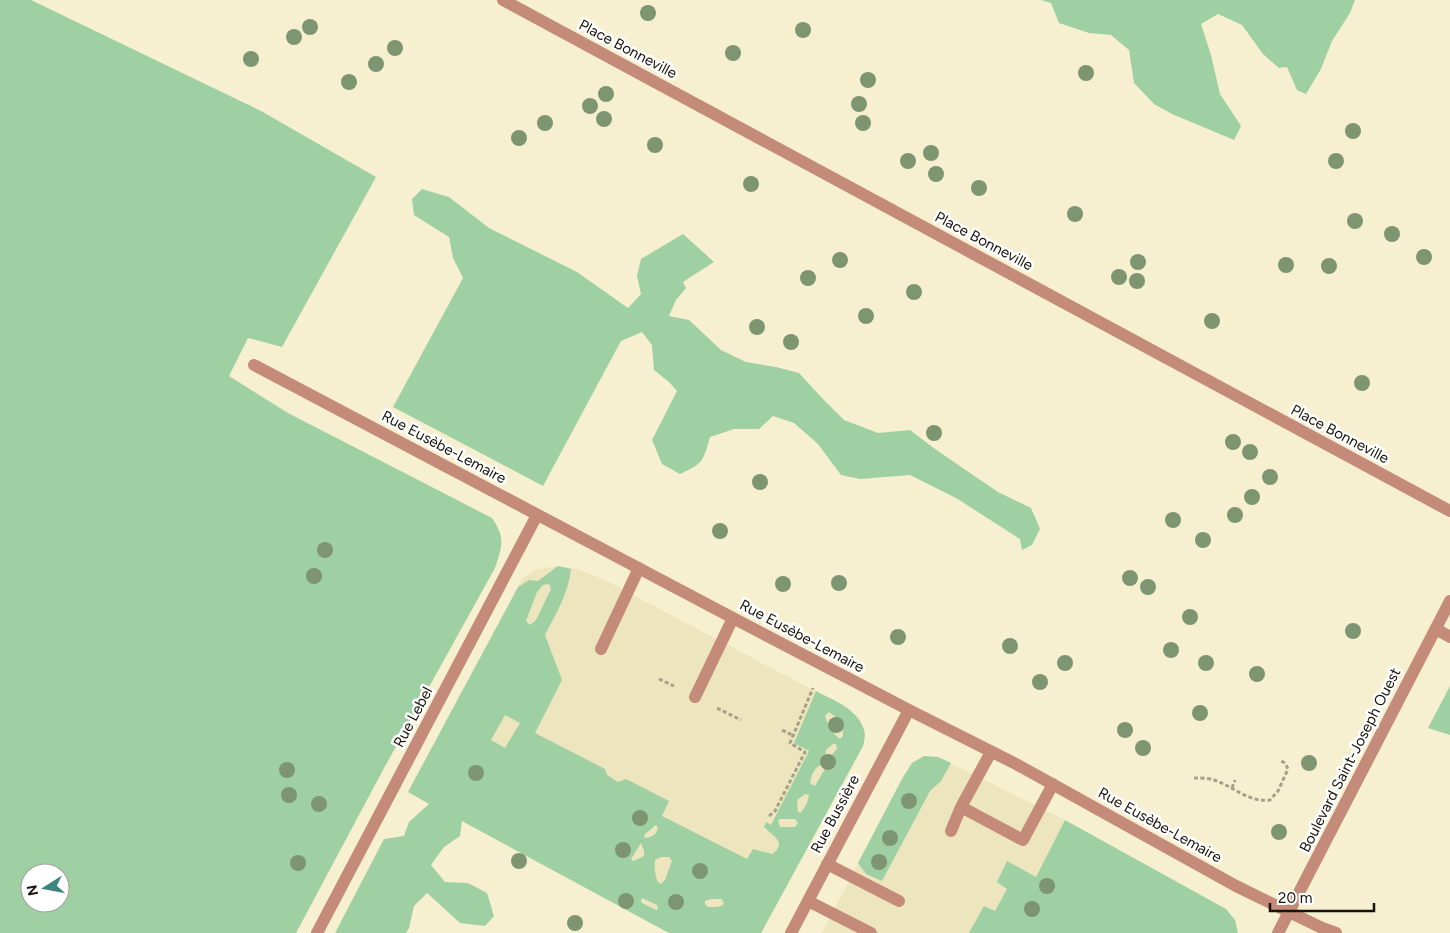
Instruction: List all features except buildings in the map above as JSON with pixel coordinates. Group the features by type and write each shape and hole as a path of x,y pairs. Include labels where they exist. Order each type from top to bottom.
{"street":[{"name":"Place Bonneville","path":"503,0 1450,511"},
{"name":"Rue Eusèbe-Lemaire","path":"254,365 733,618 1053,784 1236,886 1336,933"},
{"name":"Rue Lebel","path":"317,933 537,515"},
{"path":"601,649 639,568"},
{"name":"Boulevard Saint-Joseph Ouest","path":"1278,933 1450,601"},
{"path":"695,697 733,618"},
{"path":"1436,629 1450,637"},
{"name":"Rue Bussière","path":"791,933 909,710"},
{"path":"951,831 961,807 991,752"},
{"path":"961,807 1023,840 1053,784"},
{"path":"827,864 899,901"},
{"path":"808,901 871,933"}],"path":[{"path":"769,816 775,811 805,752 790,743 824,665"},
{"path":"782,730 792,735"},
{"path":"1194,778 1213,779 1255,800 1270,800 1278,790 1288,769 1285,763 1280,760"},
{"path":"1232,788 1235,780"}],"shaded area":[{"path":"558,566 577,569 603,579 845,707 859,718 865,732 863,746 761,933 669,933 408,792 523,578 538,569"},
{"path":"924,756 938,757 1065,820 1008,933 822,933 902,779 912,763"}],"green space":[{"path":"0,0 31,0 261,111 376,177 282,347 248,338 229,376 288,413 492,518 501,537 495,568 383,770 296,933 0,933"},
{"path":"1041,0 1355,0 1350,13 1332,41 1321,69 1306,94 1297,90 1287,67 1279,68 1263,54 1242,25 1218,14 1201,24 1211,55 1220,94 1241,126 1234,140 1172,114 1154,104 1134,83 1129,50 1111,35 1089,33 1059,23 1051,3"},
{"path":"422,189 449,197 489,228 577,272 628,308 641,294 637,276 641,259 683,234 714,262 683,282 686,288 676,300 669,316 689,320 721,350 746,362 799,373 844,420 878,433 910,430 998,492 1031,508 1040,529 1032,545 1022,550 1020,539 956,498 910,475 860,479 841,475 818,444 794,423 773,416 759,429 734,429 710,437 704,456 698,464 680,474 662,464 652,440 677,391 654,370 652,345 642,332 621,341 543,486 393,407 463,278 453,258 449,237 414,215 412,199"},
{"path":"558,566 571,569 565,595 545,635 562,680 535,733 605,769 607,775 618,782 626,779 669,801 662,816 747,859 753,849 772,854 779,846 775,837 764,827 766,822 771,825 809,751 794,743 816,691 844,706 861,723 865,734 863,746 761,933 669,933 462,821 460,836 444,847 431,865 445,882 468,883 487,893 494,916 485,926 460,923 427,893 414,906 406,933 335,933 384,839 404,836 409,822 429,804 408,792 518,587 529,580 538,581","holes":["549,584 551,589 536,620 530,625 526,621 537,592 543,585","829,712 842,722 843,736 840,739 829,726 825,716","505,715 520,723 505,748 491,740","833,744 836,744 837,749 829,758 825,756 826,750","823,764 826,767 815,786 810,783 815,769","805,794 809,795 803,809 800,813 798,812 797,800","780,819 795,819 798,823 795,827 780,827 778,821","656,825 658,828 653,835 645,838 644,835","641,843 644,856 633,861 631,859","661,857 669,857 672,861 665,880 661,884 657,880 655,860","642,898 657,905 658,909 656,910 642,903","711,899 722,899 724,904 718,907 708,907 705,901"]},
{"path":"1450,686 1450,735 1428,728"},
{"path":"924,756 938,757 951,763 941,781 930,791 882,881 866,874 858,863 902,779 912,763"},
{"path":"1065,820 1226,909 1235,920 1238,933 969,933 984,906 995,911 1007,889 997,882 1007,861 1036,877"}]}
